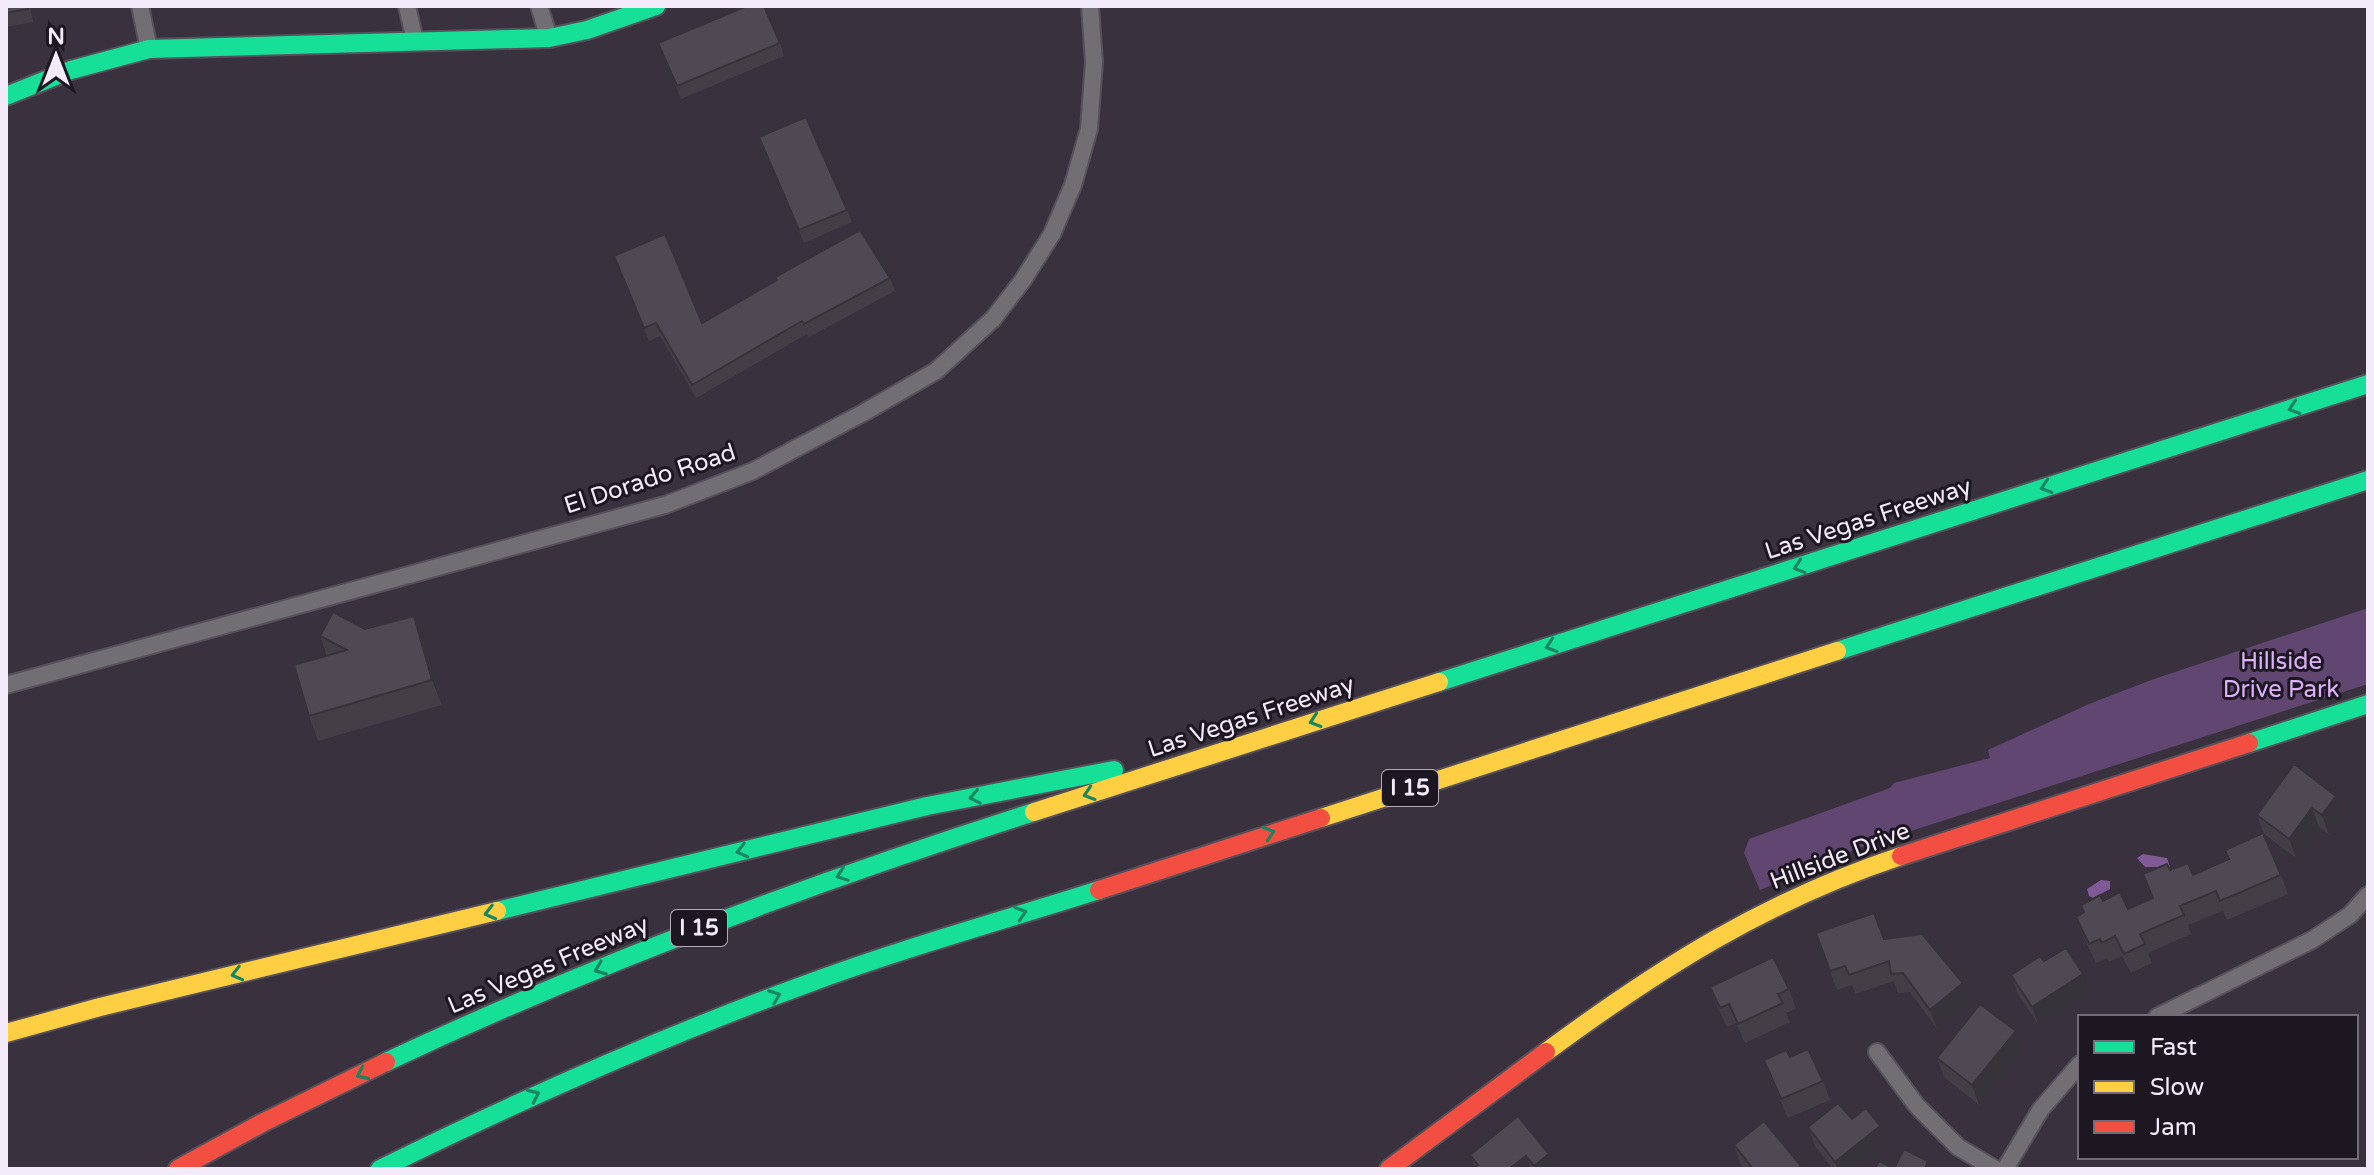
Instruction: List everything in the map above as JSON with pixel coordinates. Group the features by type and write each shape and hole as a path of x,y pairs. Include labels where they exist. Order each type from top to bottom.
{"main road":[{"path":"6,96 71,70 149,49 549,38 587,30 656,6"},
{"name":"Las Vegas Freeway","path":"178,1169 255,1125 479,1019 694,930 874,863 2368,384"},
{"name":"I 15","path":"380,1169 463,1127 590,1070 806,984 2368,480"},
{"name":"Hillside Drive","path":"1389,1169 1624,994 1731,928 1785,901 1868,867 2368,704"},
{"path":"6,1033 100,1007 927,806 1244,744"},
{"path":"398,1169 463,1127"}],"street":[{"path":"140,6 149,49"},
{"path":"407,6 415,41"},
{"path":"539,6 549,38"},
{"name":"El Dorado Road","path":"6,685 665,505 753,471 936,371 993,319 1023,280 1052,234 1073,185 1089,129 1094,62 1090,6"},
{"path":"2161,1015 2312,940 2350,915 2368,895"},
{"path":"1877,1052 1917,1106 1958,1147 1995,1169"},
{"path":"2005,1169 2041,1109 2078,1066"}],"green space":[{"name":"Hillside Drive Park","path":"2368,608 2368,684 1861,847 1760,890 1744,853 1749,839 1890,788 1894,783 1990,758 1988,750 2089,704 2154,679"}],"shaded area":[{"path":"2143,854 2167,858 2170,867 2145,867 2137,858"},
{"path":"2101,880 2110,881 2110,889 2093,898 2089,896 2087,889"}],"building":[{"path":"6,6 28,6 28,9 6,13"},
{"path":"747,6 764,6 780,43 677,86 658,43"},
{"path":"806,117 847,210 799,230 759,137"},
{"path":"860,230 890,278 804,324 802,321 692,385 656,323 644,328 614,256 665,234 702,323 777,280 775,277"},
{"path":"333,612 365,629 414,616 432,680 309,716 294,665 347,650 320,636"},
{"path":"2294,764 2336,796 2322,815 2312,808 2289,839 2257,815"},
{"path":"2263,833 2281,875 2220,901 2216,891 2180,906 2184,915 2140,934 2145,944 2124,954 2115,936 2102,943 2100,939 2089,944 2076,917 2084,912 2081,905 2100,895 2103,901 2120,892 2128,909 2153,898 2143,874 2167,864 2170,870 2188,863 2193,875 2229,859 2225,850"},
{"path":"1874,913 1884,939 1922,934 1963,983 1930,1010 1903,973 1891,974 1889,961 1849,975 1845,966 1830,971 1816,933"},
{"path":"2066,948 2083,974 2032,1007 2011,975 2040,956 2044,961"},
{"path":"1773,957 1789,989 1778,994 1783,1003 1738,1024 1729,1004 1720,1008 1710,987"},
{"path":"1980,1004 2016,1031 1972,1085 1937,1058"},
{"path":"1808,1049 1823,1081 1781,1099 1764,1060 1786,1050 1790,1057"},
{"path":"1838,1103 1852,1119 1866,1108 1880,1126 1835,1162 1808,1127"},
{"path":"1518,1116 1549,1154 1534,1166 1526,1156 1509,1169 1472,1169 1478,1165 1470,1155"},
{"path":"1764,1121 1801,1166 1797,1169 1747,1169 1751,1166 1734,1145"},
{"path":"1904,1149 1928,1161 1925,1169 1894,1169"},
{"path":"1879,1161 1894,1169 1875,1169"}],"traffic: fast":[{"path":"6,96 71,70 149,49 549,38 587,30 656,6"},
{"path":"1439,682 2368,384"},
{"path":"1837,651 2368,480"},
{"path":"2249,743 2368,704"},
{"path":"497,911 927,806 1114,770"},
{"path":"386,1062 545,991 706,926 1034,812"},
{"path":"380,1169 589,1071 750,1005 877,959 1099,890"}],"traffic: slow":[{"path":"1321,818 1837,651"},
{"path":"1034,812 1439,682"},
{"path":"1546,1052 1630,992 1715,939 1804,894 1901,856"},
{"path":"6,1033 100,1007 497,911"}],"traffic: jam":[{"path":"1901,856 2249,743"},
{"path":"1099,890 1321,818"},
{"path":"1389,1169 1546,1052"},
{"path":"178,1169 262,1123 386,1062"}]}
